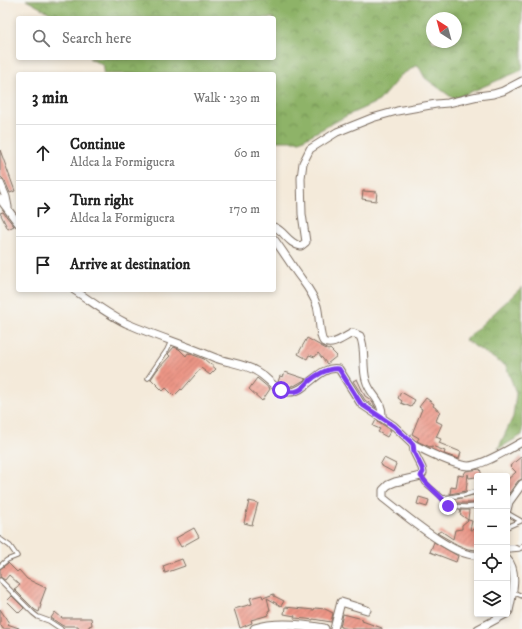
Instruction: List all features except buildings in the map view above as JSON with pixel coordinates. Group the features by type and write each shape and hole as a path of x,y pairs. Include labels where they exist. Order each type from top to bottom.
{"street":[{"path":"276,228 296,245 301,246 306,242 302,214 301,178 303,163 310,149 337,132 366,120 390,113 493,94 503,91 522,81"},
{"path":"0,183 6,197 8,208"},
{"path":"0,199 16,219"},
{"path":"276,242 313,295 318,309 320,337 322,340 332,343 353,333 360,336 362,339 363,363 366,381 382,409 382,417"},
{"path":"77,292 127,323 224,361 246,366 257,371 274,386 289,392 298,391 312,379 327,370 337,368 341,371 361,404 382,417 413,444 456,463 469,466 490,459 522,442"},
{"path":"413,444 414,452 422,468 423,472 421,476 388,485 383,490 383,498 452,549 471,556 474,556"},
{"path":"507,509 509,502 522,484"},
{"path":"510,562 514,572 510,605"},
{"path":"334,629 341,602 367,610"},
{"path":"478,629 500,617"},
{"path":"255,629 268,626 291,625 324,629"}],"lane":[{"path":"148,378 167,350 169,340"},
{"path":"421,476 425,483 443,498 451,511"},
{"path":"443,498 464,496 474,492"},
{"path":"448,506 466,508 474,507"},
{"path":"510,513 521,521 510,526"},
{"path":"0,539 10,546 17,556 7,560 0,566"},
{"path":"510,547 519,549 510,550"},
{"path":"0,580 33,613 61,629"},
{"path":"512,592 522,596"}],"green space":[{"path":"26,0 522,0 522,70 454,99 425,78 418,65 401,75 379,101 348,115 300,141 276,141 276,72 103,72 104,66 93,60 276,60 276,16 52,16 50,13"},
{"path":"522,287 522,435 498,449 513,417 516,393 506,366 465,340"}],"route":[{"path":"281,390 289,392 298,391 312,379 327,370 339,369 361,404 394,426 413,444 414,452 422,468 423,472 421,476 425,483 434,489 443,498 448,506"}]}
